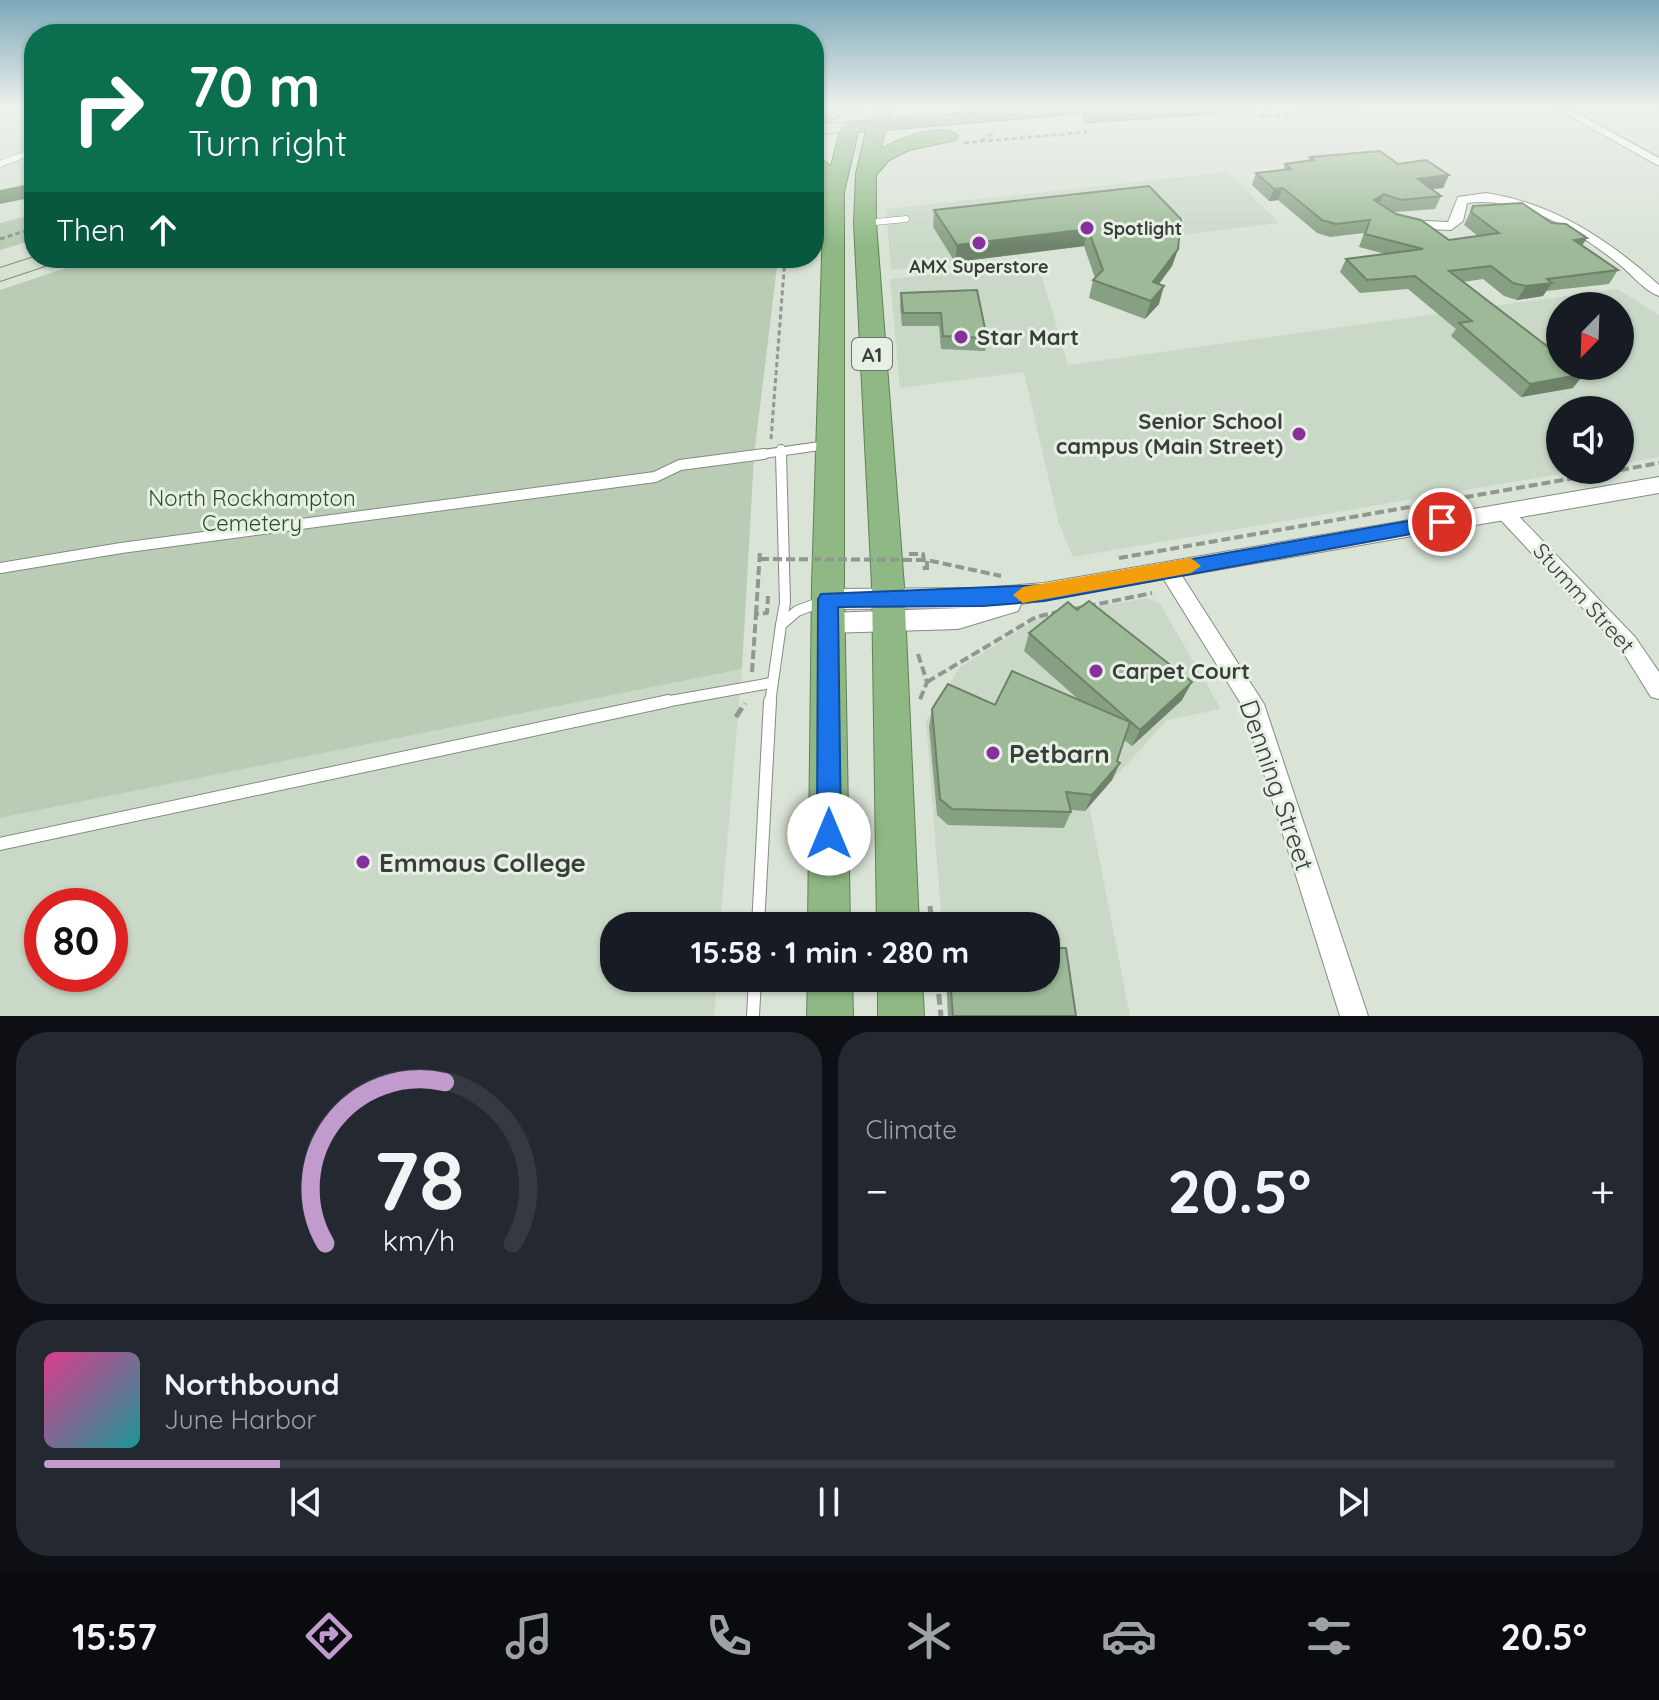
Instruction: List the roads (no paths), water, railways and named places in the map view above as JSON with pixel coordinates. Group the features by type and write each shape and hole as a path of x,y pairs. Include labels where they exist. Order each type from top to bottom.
{"highway":[{"name":"A1","path":"829,912 828,611 834,192 843,153"},
{"name":"A1","path":"870,153 866,174 865,223 889,611 898,912"},
{"path":"866,174 876,159 887,153"},
{"path":"824,171 834,192"},
{"path":"830,992 830,1016"},
{"path":"900,992 901,1016"}],"main road":[{"path":"0,262 24,254"},
{"path":"0,275 24,267"}],"street":[{"path":"1387,217 1410,225 1439,227 1457,221 1462,200 1479,197 1504,200 1595,240 1635,269 1659,292"},
{"path":"828,611 889,611 958,619 1044,593 1174,579 1503,511 1659,485"},
{"name":"Stumm Street","path":"1503,511 1628,643 1659,690"},
{"name":"Denning Street","path":"1174,579 1253,704 1354,1016"}],"lane":[{"path":"0,164 24,155"},
{"path":"865,223 906,219"},
{"path":"0,568 121,548 655,477 680,465 781,449 830,445"},
{"path":"759,912 771,683 785,603 781,449"},
{"path":"781,625 797,611 828,611"},
{"path":"0,844 739,686 771,683"},
{"path":"753,1016 754,992"}],"waterway":[{"path":"0,197 24,192"}],"place":[{"name":"Spotlight","path":"1087,228"},
{"name":"AMX Superstore","path":"979,243"},
{"name":"Star Mart","path":"961,337"},
{"name":"Senior School campus (Main Street)","path":"1299,434"},
{"name":"Carpet Court","path":"1096,671"},
{"name":"Petbarn","path":"993,753"},
{"name":"Emmaus College","path":"363,862"}],"park label":[{"name":"North Rockhampton Cemetery","path":"252,510"}]}
